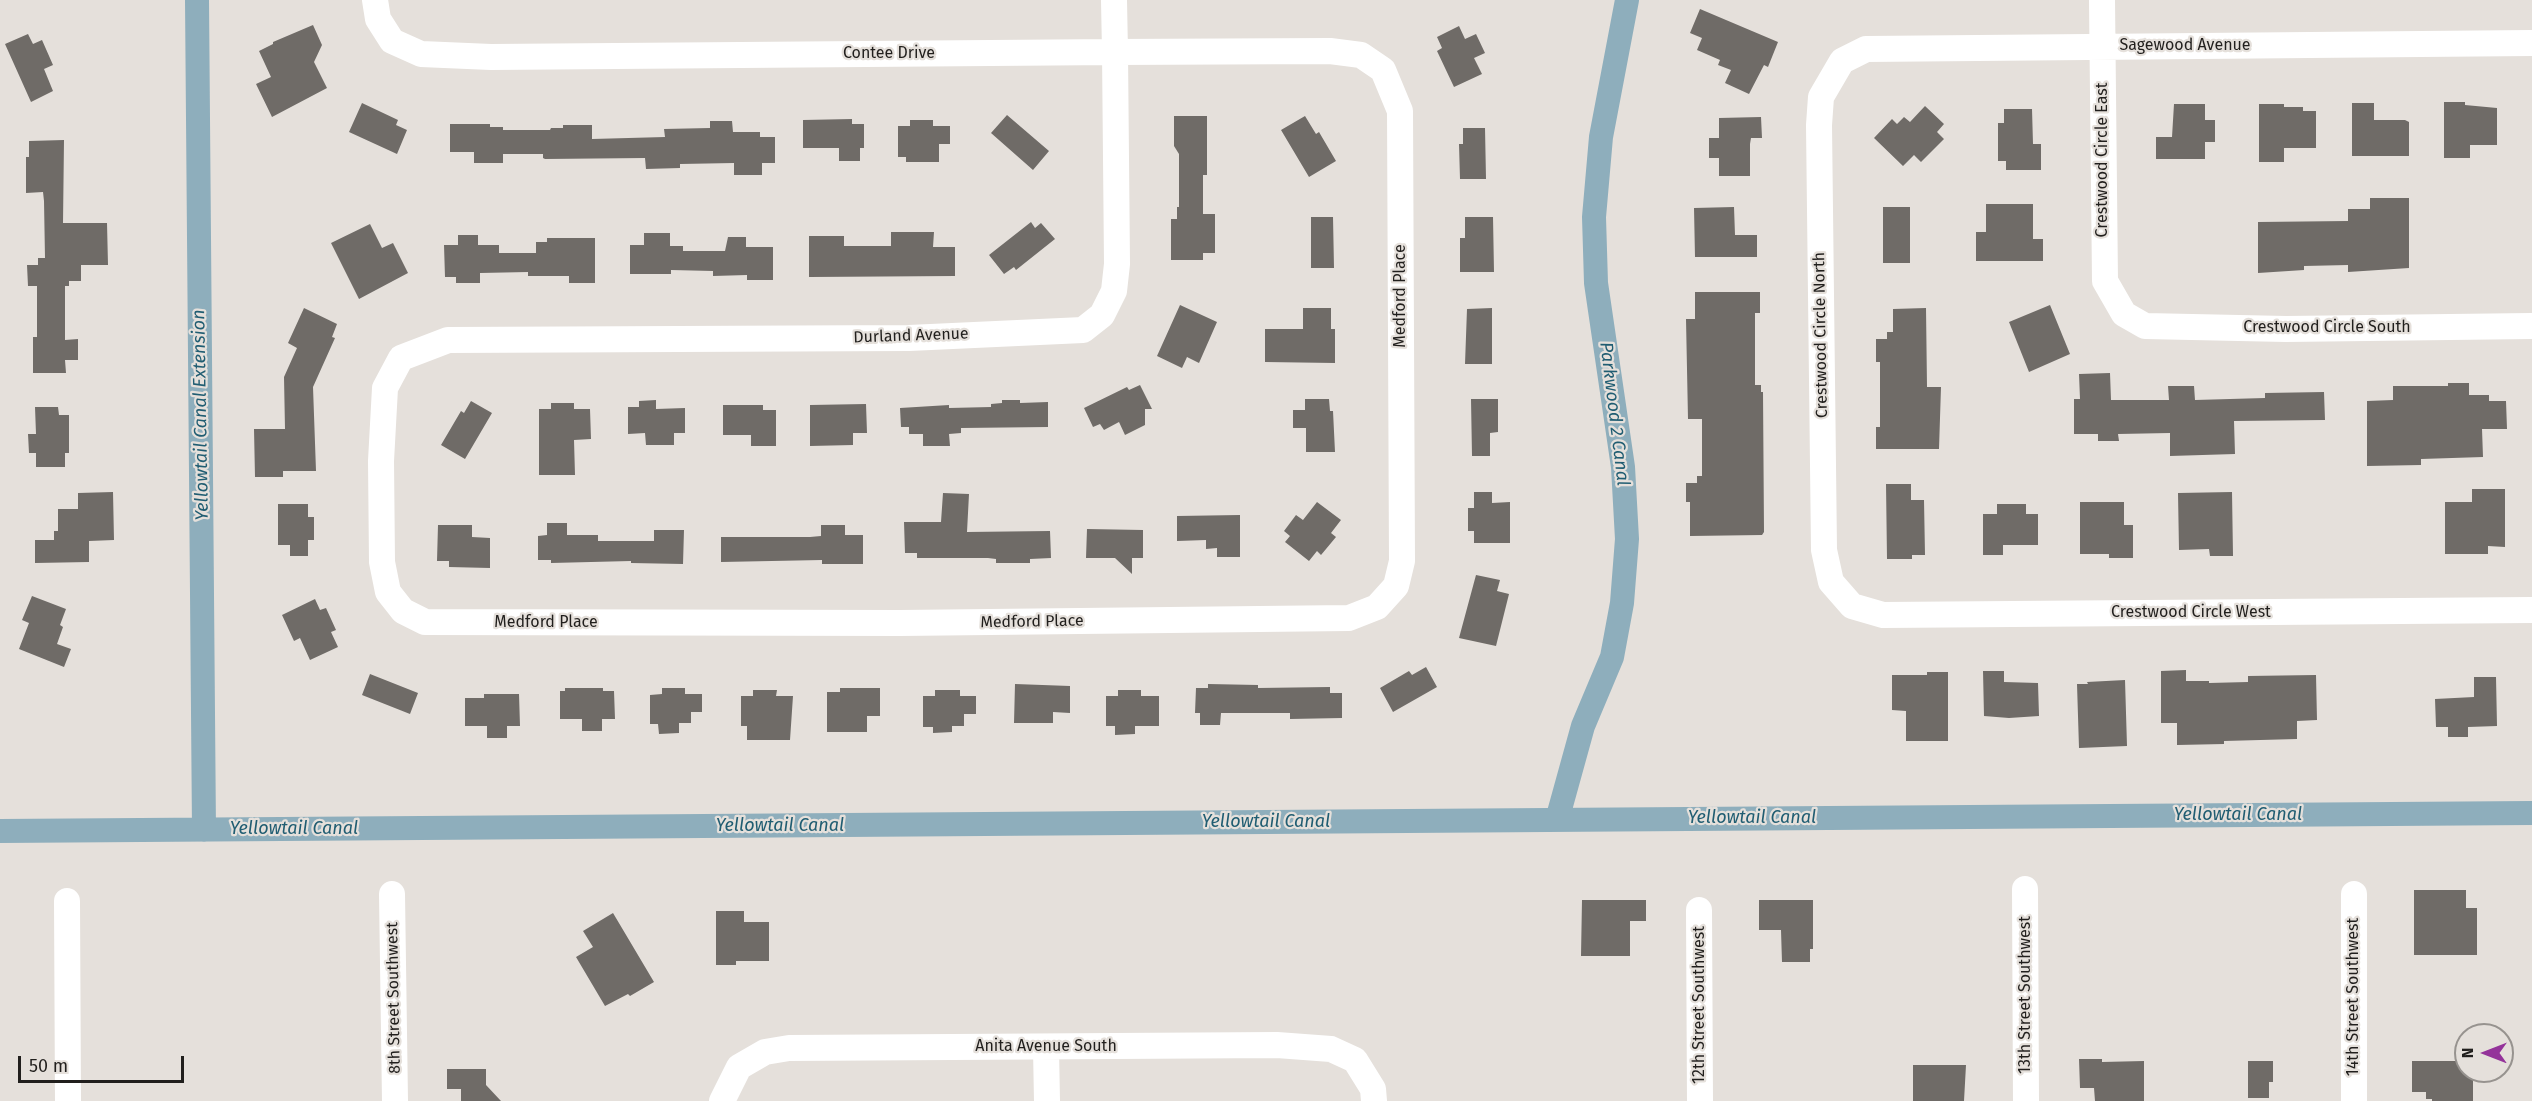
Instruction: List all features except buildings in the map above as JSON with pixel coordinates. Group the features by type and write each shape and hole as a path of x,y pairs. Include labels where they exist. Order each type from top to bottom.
{"street":[{"name":"Contee Drive","path":"375,0 378,20 392,41 421,54 491,57 1330,51 1361,55 1383,70"},
{"name":"Durland Avenue","path":"401,358 448,340 909,338 1083,330 1102,315 1114,291 1117,264 1114,0"},
{"name":"Crestwood Circle East","path":"2102,0 2105,281 2124,314"},
{"name":"Sagewood Avenue","path":"1842,61 1866,49 2532,43"},
{"name":"Crestwood Circle North","path":"1842,61 1821,97 1819,125 1824,550 1831,582 1852,606"},
{"name":"Medford Place","path":"401,358 385,388 381,461 382,562 388,592 403,611 425,622 900,623 1349,618 1377,607 1396,586 1402,561 1400,111 1383,70"},
{"name":"Crestwood Circle South","path":"2124,314 2145,326 2286,329 2532,326"},
{"name":"Crestwood Circle West","path":"1852,606 1883,615 2532,610"},
{"name":"13th Street Southwest","path":"2025,889 2026,1101"},
{"name":"8th Street Southwest","path":"392,894 395,1101"},
{"name":"14th Street Southwest","path":"2354,894 2355,1101"},
{"path":"67,901 68,1101"},
{"name":"12th Street Southwest","path":"1699,910 1700,1101"},
{"name":"Anita Avenue South","path":"722,1101 740,1067 765,1052 789,1048 1277,1046 1331,1049 1355,1060 1373,1089 1374,1101"},
{"path":"1047,1048 1047,1101"}],"waterway":[{"name":"Yellowtail Canal Extension","path":"197,0 204,830"},
{"name":"Parkwood 2 Canal","path":"1557,820 1583,726 1612,657 1622,603 1627,539 1623,467 1596,283 1594,217 1601,137 1627,0"},
{"name":"Yellowtail Canal","path":"0,831 2532,813"}]}
